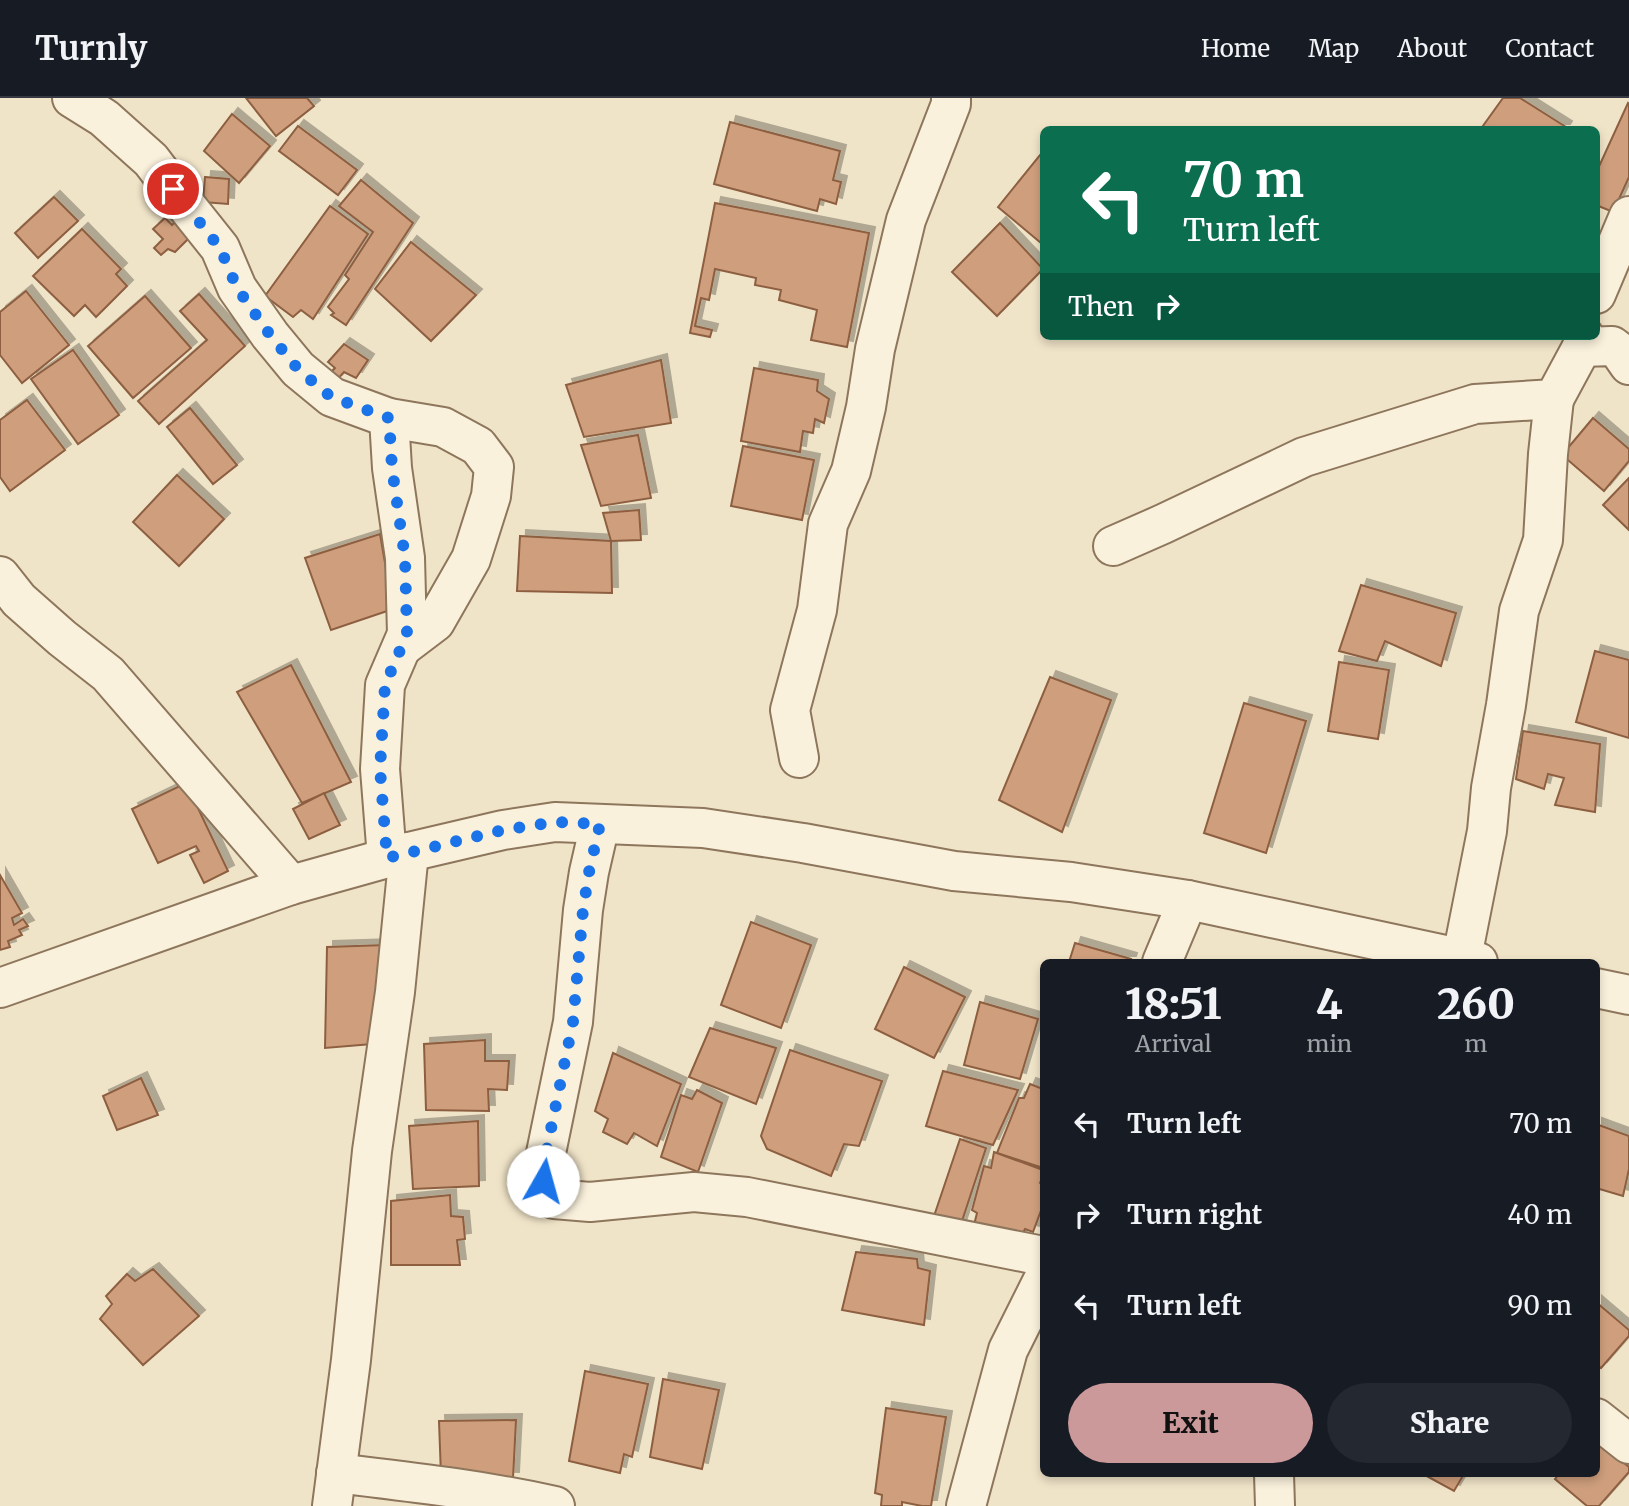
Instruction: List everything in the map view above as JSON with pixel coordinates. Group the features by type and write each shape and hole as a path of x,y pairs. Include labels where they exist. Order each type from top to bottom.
{"street":[{"path":"72,98 104,118 151,160 220,248 237,288 298,369 331,397 389,418 443,427 478,446 494,467 491,496 471,559 435,622 402,647"},
{"path":"799,758 790,710 817,610 828,524 851,471 866,407 875,349 906,220 951,98"},
{"path":"1600,285 1629,216"},
{"path":"1467,959 1519,611 1543,540 1554,399 1583,342 1612,346 1629,365"},
{"path":"1113,546 1304,457 1475,404 1554,399"},
{"path":"389,418 392,468 405,558 407,634 385,685 380,769 398,855 395,992 372,1151 351,1360 334,1489 493,1493 555,1506"},
{"path":"0,576 19,600 108,674 291,885"},
{"path":"0,988 291,885 398,855 503,830 555,822 704,828 954,871 1071,882 1188,900 1458,959"},
{"path":"600,824 583,910 573,1022 546,1153 543,1181 554,1199 590,1202 694,1192 747,1197 1040,1255"},
{"path":"1163,959 1188,900"},
{"path":"1600,989 1629,995"},
{"path":"966,1506 1008,1350 1040,1286"},
{"path":"1600,1421 1629,1444"},
{"path":"1274,1477 1275,1506"}],"building":[{"path":"246,98 307,98 314,106 276,136"},
{"path":"1503,98 1520,98 1564,126 1483,126"},
{"path":"1628,103 1629,177 1613,212 1600,207 1600,164"},
{"path":"232,114 270,146 239,183 204,151"},
{"path":"730,122 840,151 833,180 841,182 836,204 820,199 817,211 714,184"},
{"path":"298,126 357,170 338,195 279,151"},
{"path":"1040,155 1040,242 998,207"},
{"path":"205,177 229,179 228,204 203,202"},
{"path":"361,180 413,223 346,325 331,315 334,313 328,307 349,279 345,275 373,232 339,206"},
{"path":"54,197 78,221 38,258 15,233"},
{"path":"715,203 869,233 847,347 811,340 817,310 779,300 781,290 755,285 756,278 715,269 709,300 701,298 695,326 712,330 710,337 690,333"},
{"path":"330,206 368,234 313,319 301,310 293,317 265,296"},
{"path":"165,218 172,225 179,218 189,238 175,252 168,249 161,255 154,248 163,239 153,229"},
{"path":"1000,223 1040,266 1040,272 997,316 952,272"},
{"path":"82,229 121,269 116,274 127,286 96,317 85,305 74,316 33,276"},
{"path":"411,242 476,295 431,341 375,289"},
{"path":"26,291 69,345 22,383 0,355 0,312"},
{"path":"199,294 245,346 159,424 138,401 207,340 180,311"},
{"path":"145,296 191,348 133,398 88,346"},
{"path":"344,344 368,360 356,378 344,372 336,381 328,375 335,368 328,362"},
{"path":"73,350 119,415 78,444 31,379"},
{"path":"661,360 671,423 584,437 566,385"},
{"path":"754,368 818,380 817,391 829,399 824,423 815,419 813,433 803,431 800,452 741,441"},
{"path":"27,400 65,450 10,491 0,477 0,420"},
{"path":"190,408 237,465 213,484 167,427"},
{"path":"1593,418 1629,449 1629,461 1604,491 1562,455"},
{"path":"638,435 651,498 601,506 581,445"},
{"path":"743,446 814,460 802,520 731,506"},
{"path":"177,475 224,519 179,566 133,522"},
{"path":"1629,478 1629,530 1603,505"},
{"path":"639,510 641,540 611,541 603,513"},
{"path":"380,534 393,609 331,630 305,558"},
{"path":"520,536 611,541 612,593 517,591"},
{"path":"1361,585 1456,613 1441,666 1385,641 1377,661 1339,651"},
{"path":"1595,651 1629,660 1629,738 1576,722"},
{"path":"1339,662 1389,670 1378,739 1328,731"},
{"path":"291,665 351,782 302,803 237,692"},
{"path":"1050,677 1111,700 1062,832 999,800"},
{"path":"1244,703 1306,721 1266,853 1204,833"},
{"path":"1523,731 1600,744 1595,812 1555,805 1564,778 1548,774 1544,789 1516,779"},
{"path":"186,783 228,871 204,883 190,855 199,851 196,846 158,863 132,809"},
{"path":"324,793 340,825 309,839 293,809"},
{"path":"0,875 22,913 12,918 14,925 23,919 28,926 19,930 22,935 8,941 10,947 0,950"},
{"path":"751,922 811,945 781,1028 721,1005"},
{"path":"1075,943 1131,959 1070,959"},
{"path":"386,945 384,1043 325,1048 327,947"},
{"path":"904,967 965,997 934,1058 875,1029"},
{"path":"980,1002 1038,1019 1020,1079 964,1065"},
{"path":"710,1028 776,1048 756,1104 689,1077"},
{"path":"485,1040 485,1061 509,1061 507,1090 488,1089 489,1111 426,1110 424,1044"},
{"path":"790,1050 882,1081 859,1146 844,1144 831,1176 767,1149 761,1136"},
{"path":"613,1053 681,1084 657,1146 634,1133 627,1144 603,1132 608,1119 595,1111"},
{"path":"943,1071 1018,1090 993,1145 926,1126"},
{"path":"141,1078 158,1115 117,1130 103,1096"},
{"path":"1030,1084 1040,1088 1040,1167 997,1153 1019,1098 1024,1098"},
{"path":"697,1090 722,1103 698,1172 661,1157 681,1095 692,1099"},
{"path":"478,1121 479,1186 413,1189 409,1126"},
{"path":"1600,1125 1629,1136 1629,1169 1623,1196 1600,1189"},
{"path":"960,1139 986,1148 960,1227 933,1219"},
{"path":"994,1152 1040,1169 1040,1213 1033,1232 1025,1229 1018,1242 974,1225 977,1213 972,1210 984,1166 991,1168"},
{"path":"450,1195 451,1216 463,1217 465,1239 457,1240 460,1265 391,1265 391,1201"},
{"path":"856,1252 917,1259 918,1268 930,1271 924,1325 842,1310"},
{"path":"153,1269 199,1316 143,1365 100,1319 112,1304 106,1296 127,1274 135,1281"},
{"path":"1600,1305 1629,1330 1629,1336 1601,1368"},
{"path":"585,1371 648,1384 632,1457 624,1454 620,1473 569,1461"},
{"path":"663,1379 719,1390 702,1469 650,1457"},
{"path":"886,1408 946,1417 931,1506 902,1502 902,1506 881,1506 882,1495 875,1493"},
{"path":"516,1420 513,1478 441,1476 439,1421"},
{"path":"1600,1444 1629,1467 1629,1472 1599,1506 1587,1506 1555,1479 1600,1477"},
{"path":"1428,1477 1462,1477 1454,1491"}],"route":[{"path":"173,189 220,248 237,288 298,369 331,397 389,418 392,468 405,558 407,634 385,685 380,769 387,858 503,830 555,822 600,824 583,910 573,1022 546,1153 543,1181"}]}
